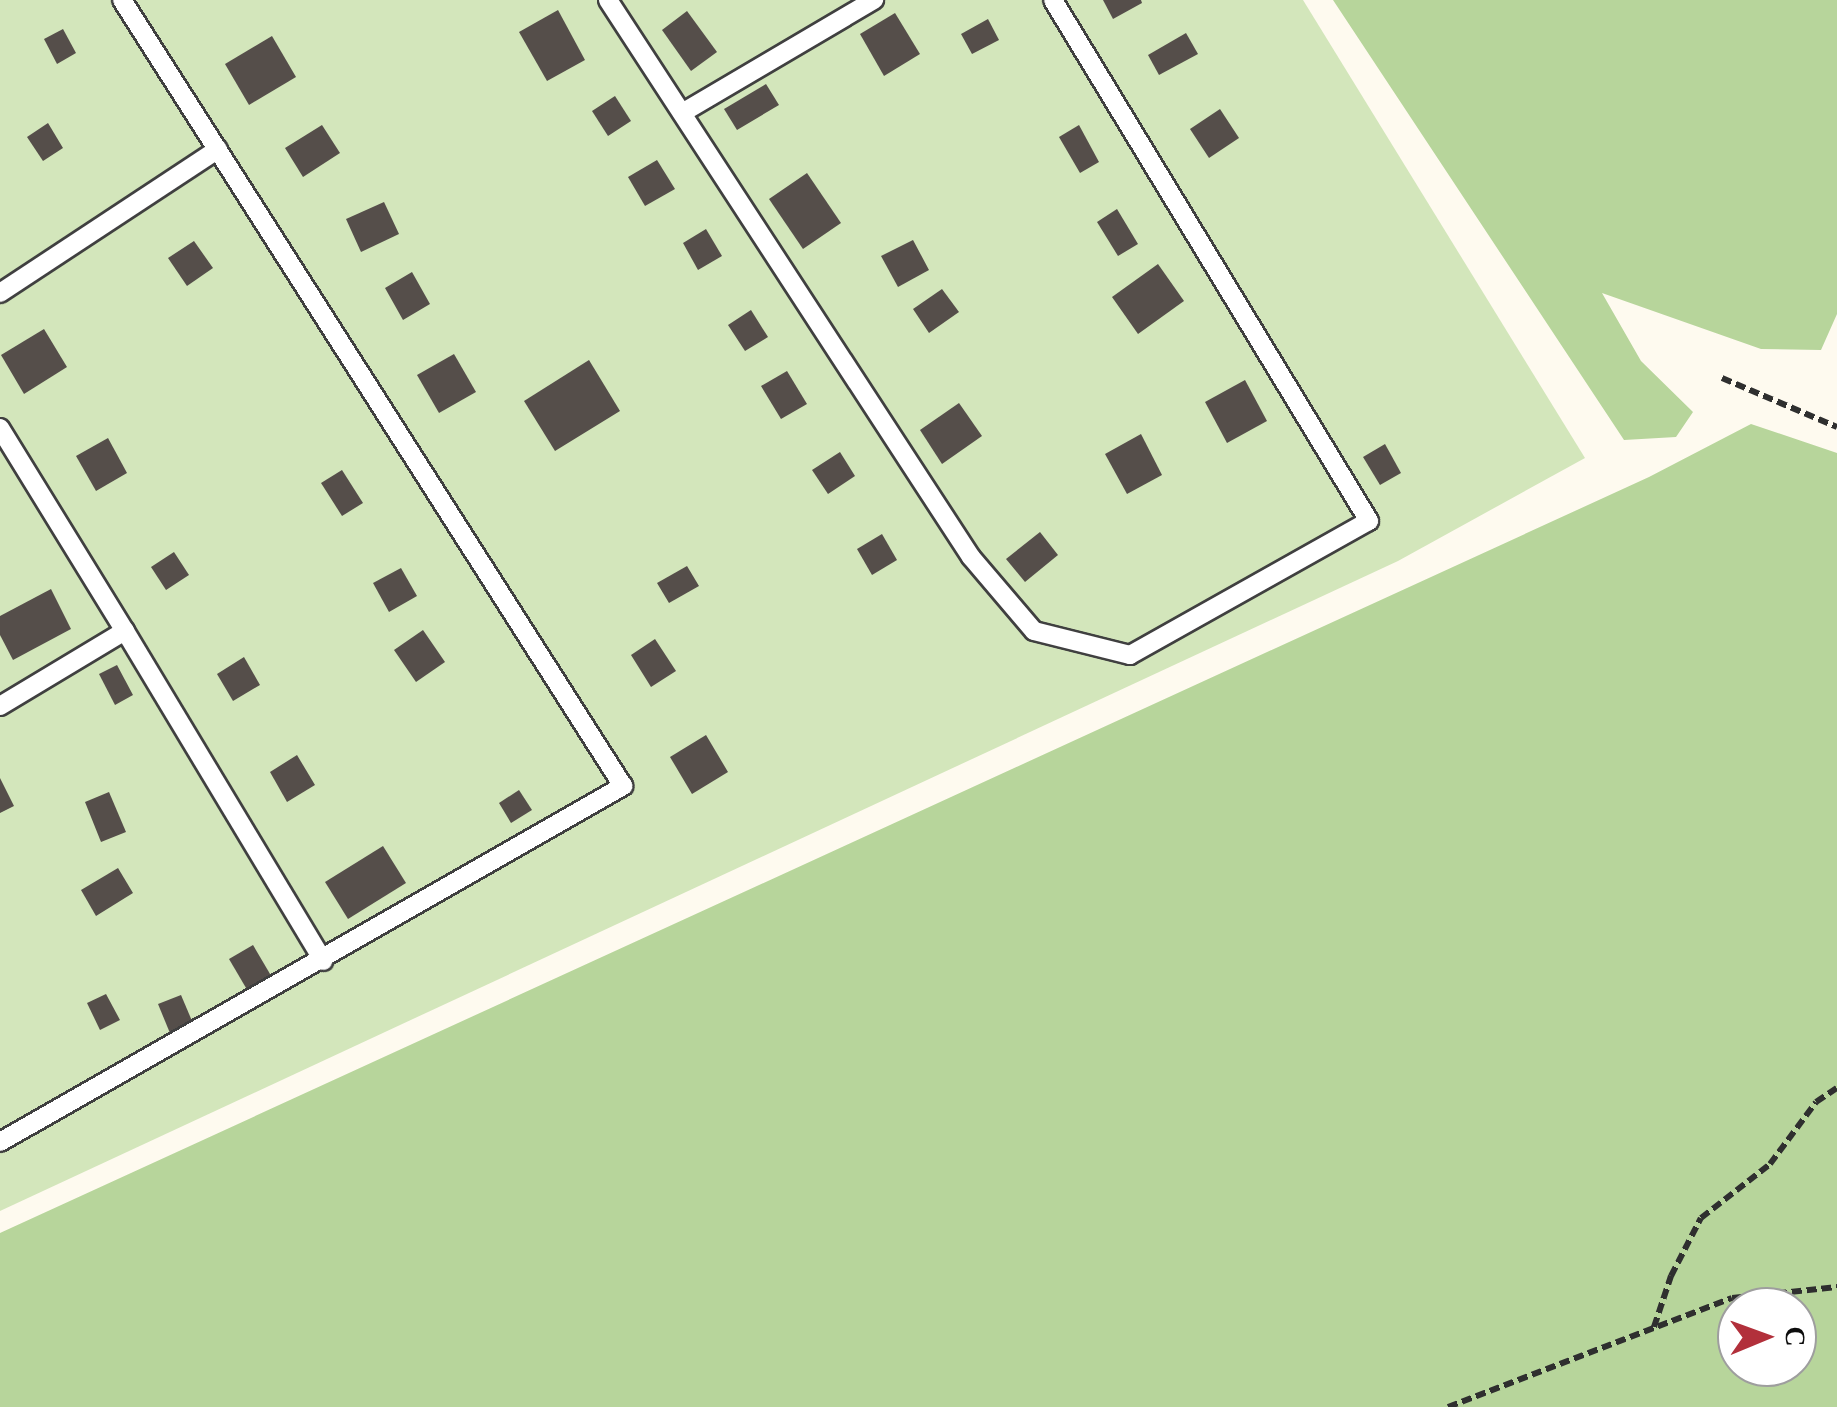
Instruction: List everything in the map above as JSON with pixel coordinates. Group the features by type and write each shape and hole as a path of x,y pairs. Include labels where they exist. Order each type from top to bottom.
{"lane":[{"path":"0,1142 623,786 122,0"},
{"path":"608,0 971,557 1034,631 1130,655 1369,521 1054,0"},
{"path":"682,113 874,0"},
{"path":"0,294 218,149"},
{"path":"0,428 322,961"},
{"path":"0,706 126,631"}],"path":[{"path":"1722,378 1837,427"},
{"path":"1653,1328 1671,1276 1700,1218 1770,1164 1816,1102 1837,1088"},
{"path":"1448,1407 1732,1298 1837,1287"}],"green space":[{"path":"0,0 1303,0 1585,458 1398,561 0,1211"},
{"path":"1333,0 1837,0 1837,314 1821,350 1761,349 1602,293 1641,361 1693,412 1676,437 1624,440"},
{"path":"1751,424 1837,453 1837,1407 0,1407 0,1233 1649,477"}],"building":[{"path":"1103,0 1141,0 1142,3 1113,19"},
{"path":"558,10 585,60 547,81 519,32"},
{"path":"687,11 717,52 691,71 662,30"},
{"path":"895,13 920,54 884,76 860,34"},
{"path":"988,19 999,40 972,54 961,34"},
{"path":"63,29 76,53 57,64 44,39"},
{"path":"1186,33 1198,54 1159,75 1148,55"},
{"path":"272,36 296,77 249,105 225,64"},
{"path":"766,84 779,105 737,130 724,109"},
{"path":"615,96 631,121 608,136 592,111"},
{"path":"1220,109 1239,138 1209,158 1190,129"},
{"path":"48,123 63,148 43,161 27,137"},
{"path":"322,125 340,153 303,177 285,148"},
{"path":"1079,125 1099,162 1080,173 1059,137"},
{"path":"657,160 675,189 645,206 628,177"},
{"path":"807,173 841,223 803,249 769,199"},
{"path":"384,202 399,234 361,252 346,219"},
{"path":"1117,209 1138,244 1118,256 1097,222"},
{"path":"706,229 722,256 698,270 683,243"},
{"path":"913,240 929,270 898,287 881,256"},
{"path":"194,241 213,268 187,286 168,258"},
{"path":"1158,264 1184,301 1138,334 1112,297"},
{"path":"412,272 430,304 403,320 385,288"},
{"path":"942,289 959,312 929,333 913,309"},
{"path":"751,310 768,337 745,351 728,325"},
{"path":"44,329 67,367 24,394 1,355"},
{"path":"454,354 476,392 439,413 417,375"},
{"path":"589,360 620,411 555,451 524,401"},
{"path":"787,371 807,404 781,419 761,386"},
{"path":"1245,380 1267,421 1227,443 1205,402"},
{"path":"959,403 982,436 942,464 920,430"},
{"path":"1141,434 1162,475 1127,494 1105,454"},
{"path":"108,438 127,473 96,491 76,456"},
{"path":"1385,444 1401,473 1380,485 1363,457"},
{"path":"840,452 855,476 828,494 812,470"},
{"path":"342,470 363,503 342,516 321,483"},
{"path":"1040,532 1058,555 1025,582 1006,559"},
{"path":"882,534 897,560 872,575 857,549"},
{"path":"174,552 189,575 166,590 151,567"},
{"path":"687,566 699,586 669,603 657,583"},
{"path":"401,568 417,596 389,612 373,583"},
{"path":"51,589 71,629 13,660 0,635 0,616"},
{"path":"423,630 445,662 416,682 394,650"},
{"path":"655,639 676,671 651,687 631,655"},
{"path":"244,657 260,685 233,701 217,674"},
{"path":"117,665 133,695 115,705 99,674"},
{"path":"706,735 728,772 692,794 670,757"},
{"path":"297,755 315,785 287,802 270,772"},
{"path":"0,778 14,806 0,813"},
{"path":"519,790 532,810 511,823 499,803"},
{"path":"109,792 126,832 101,842 85,802"},
{"path":"383,846 406,883 348,919 325,882"},
{"path":"118,868 133,893 96,916 81,890"},
{"path":"253,945 273,979 249,993 229,959"},
{"path":"106,994 120,1020 100,1030 87,1003"},
{"path":"181,995 195,1028 172,1038 158,1004"}]}
